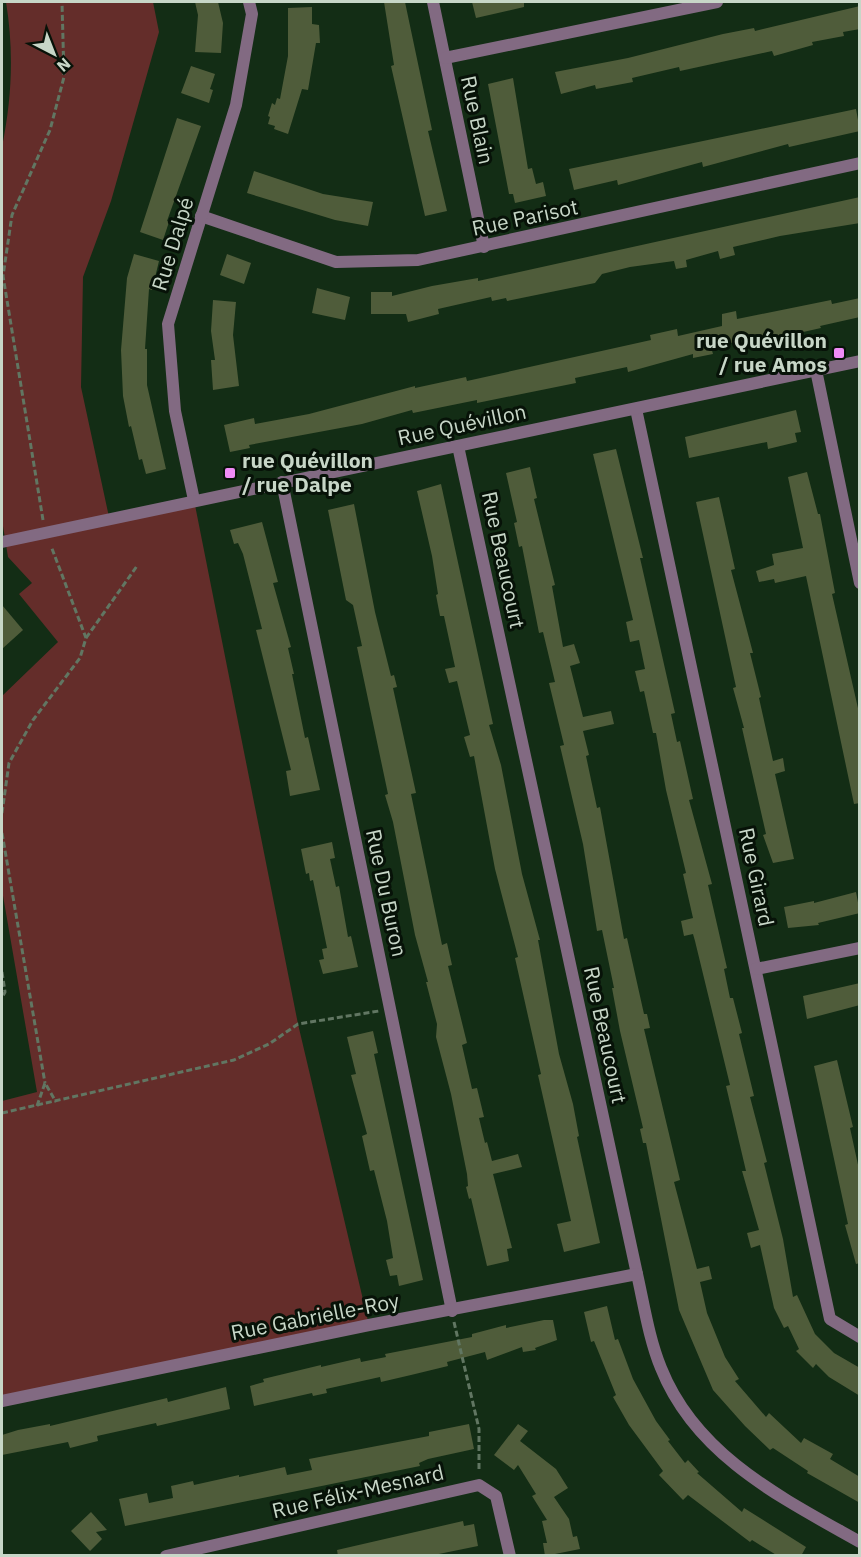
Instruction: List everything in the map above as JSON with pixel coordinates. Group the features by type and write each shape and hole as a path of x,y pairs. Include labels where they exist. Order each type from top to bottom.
{"street":[{"name":"Rue Dalpé","path":"194,500 176,411 168,324 236,105 252,14 249,2"},
{"name":"Rue Blain","path":"432,2 484,247"},
{"path":"445,58 717,2"},
{"name":"Rue Parisot","path":"201,216 336,262 418,260 860,163"},
{"name":"Rue Quévillon","path":"2,542 45,531 860,361"},
{"path":"816,370 856,551 860,583"},
{"name":"Rue Girard","path":"636,409 831,1319 860,1337"},
{"name":"Rue Beaucourt","path":"458,446 637,1275 661,1368 689,1418 726,1459 778,1496 860,1542"},
{"name":"Rue Du Buron","path":"282,482 452,1311"},
{"path":"756,969 860,948"},
{"name":"Rue Gabrielle-Roy","path":"2,1401 369,1325 637,1275"},
{"path":"479,1485 496,1496 510,1556"},
{"name":"Rue Félix-Mesnard","path":"166,1556 479,1485"}],"path":[{"path":"62,2 64,77 50,130 12,215 3,276 45,531 87,638"},
{"path":"2,813 9,763 33,720 80,658 87,638 113,596 137,566"},
{"path":"2,833 45,1083 56,1102"},
{"path":"2,972 5,992 2,998"},
{"path":"2,1113 234,1060 269,1044 298,1024 390,1010"},
{"path":"37,1106 45,1083"},
{"path":"452,1311 479,1429 479,1485"}],"shaded area":[{"path":"6,2 153,2 159,32 111,201 83,277 81,387 109,517 194,500 298,1024 369,1325 2,1401 2,1101 37,1092 2,890 2,696 58,642 19,594 32,583 8,557 2,520 2,147 11,74"}],"building":[{"path":"195,2 218,2 223,23 221,53 195,52 198,15"},
{"path":"384,2 405,2 432,130 428,131 447,211 425,216 391,66 394,65"},
{"path":"472,2 524,2 524,7 476,18"},
{"path":"860,6 860,29 843,32 844,36 812,42 813,45 774,56 772,51 680,71 679,67 632,78 633,82 596,89 595,85 561,94 555,72 628,58 723,34 754,28 755,31"},
{"path":"312,7 312,24 319,25 320,43 316,43 308,90 302,89 288,134 268,124 270,117 268,116 272,103 275,105 277,98 280,99 288,56 288,8"},
{"path":"191,66 215,74 210,89 213,90 209,103 181,93"},
{"path":"513,78 528,169 532,168 536,184 543,182 546,196 515,203 513,194 509,194 488,84"},
{"path":"856,109 860,131 789,147 788,144 703,167 702,162 618,185 617,180 574,190 569,169"},
{"path":"177,118 201,126 167,221 169,222 163,240 140,232"},
{"path":"254,171 323,194 373,202 368,226 335,220 247,193"},
{"path":"860,197 860,223 780,236 733,247 735,255 720,259 718,251 686,260 687,267 676,269 674,261 630,267 602,274 595,283 507,301 506,298 492,301 491,297 438,309 439,314 408,322 406,314 371,314 371,292 392,292 392,296 478,278 478,281"},
{"path":"134,254 159,261 152,290 149,289 145,349 147,349 147,385 166,469 146,474 142,459 139,460 131,426 129,427 123,396 121,350 127,278"},
{"path":"227,254 251,263 244,284 220,275"},
{"path":"317,288 350,297 345,320 312,313"},
{"path":"860,298 860,317 820,326 821,328 763,341 762,338 711,347 713,354 693,358 693,354 628,372 627,367 575,378 576,383 477,403 477,400 413,413 412,410 362,424 249,445 250,448 230,452 224,425 254,418 255,424 309,414 415,386 415,388 466,377 467,381 651,340 650,335 677,329 678,336 722,326 722,314 736,311 737,319 831,300 832,304"},
{"path":"213,300 236,302 233,335 239,386 213,390 211,360 215,360 211,331"},
{"path":"796,410 801,432 795,433 797,442 768,449 767,442 689,458 685,437"},
{"path":"616,449 643,558 640,558 675,713 671,714 677,742 680,741 693,799 689,800 712,884 708,885 727,968 724,969 730,998 733,998 742,1033 739,1034 754,1096 750,1097 767,1162 764,1163 783,1239 793,1297 797,1295 815,1334 834,1353 860,1368 860,1396 829,1377 816,1364 813,1368 796,1351 799,1349 788,1326 784,1328 774,1308 760,1245 751,1248 747,1233 759,1230 742,1171 746,1171 726,1086 730,1085 695,941 693,934 684,936 681,921 693,918 683,874 686,873 666,790 656,733 653,733 644,691 640,692 635,671 645,669 639,640 630,642 626,622 633,620 593,454"},
{"path":"530,467 537,498 534,499 555,585 552,586 563,647 574,644 580,663 570,666 583,717 611,711 614,724 583,731 589,755 586,756 597,808 600,807 624,939 627,938 644,1014 647,1014 650,1028 644,1029 680,1180 674,1182 697,1269 709,1266 712,1279 700,1282 707,1313 725,1357 739,1379 735,1381 766,1417 769,1413 801,1443 804,1438 833,1454 830,1459 860,1477 860,1503 807,1473 808,1471 773,1448 770,1450 745,1426 713,1390 679,1310 646,1143 643,1143 640,1129 643,1128 620,1031 602,930 597,931 583,844 560,746 564,745 549,683 555,682 543,632 539,633 522,546 519,547 514,523 517,522 506,473"},
{"path":"807,472 818,514 820,514 835,593 832,594 860,717 860,803 854,804 806,576 775,583 774,579 759,582 756,571 774,565 772,554 803,548 788,477"},
{"path":"441,484 493,724 489,725 501,765 522,874 540,940 538,940 559,1054 573,1104 579,1136 577,1137 600,1243 564,1252 557,1224 571,1221 538,1075 541,1074 515,958 518,957 495,869 474,756 470,757 464,737 470,735 457,681 449,683 445,669 455,667 444,616 440,616 432,556 417,491"},
{"path":"719,497 735,569 731,570 753,653 750,653 773,761 783,758 785,771 775,774 794,859 773,863 763,835 766,834 742,728 744,728 733,688 736,687 696,502"},
{"path":"354,504 375,612 391,676 394,675 397,687 393,688 416,793 411,794 442,945 447,943 452,965 448,966 467,1043 462,1045 472,1089 477,1088 484,1117 479,1118 485,1143 487,1142 492,1161 518,1154 522,1167 493,1174 512,1248 507,1249 509,1261 487,1266 471,1198 469,1199 466,1187 468,1186 467,1174 451,1094 436,1037 437,1024 415,935 393,822 385,795 388,794 357,647 362,646 353,605 346,600 328,510"},
{"path":"262,522 278,582 273,583 291,647 288,648 294,674 292,674 305,738 308,737 320,790 290,796 286,771 291,770 256,630 262,629 243,554 238,543 234,544 230,530"},
{"path":"2,605 23,630 2,649"},
{"path":"332,842 335,858 330,859 336,887 339,886 348,937 351,936 358,967 323,974 319,960 324,959 322,949 327,948 313,880 310,881 309,873 306,874 301,849"},
{"path":"856,892 860,913 818,923 819,925 788,928 784,907 814,901 814,903"},
{"path":"860,983 860,1005 807,1019 803,996"},
{"path":"373,1031 378,1053 374,1054 423,1280 399,1286 397,1275 390,1276 386,1260 393,1258 387,1221 374,1170 370,1171 362,1136 367,1134 351,1075 356,1074 347,1037"},
{"path":"837,1060 853,1127 850,1128 860,1174 860,1263 856,1264 845,1225 848,1224 814,1066"},
{"path":"607,1306 615,1340 618,1339 633,1379 656,1421 670,1440 668,1441 685,1463 688,1460 699,1472 697,1473 742,1512 744,1508 806,1547 801,1556 778,1556 752,1540 750,1542 688,1495 683,1500 659,1475 663,1471 629,1425 613,1397 616,1395 594,1341 591,1342 584,1312"},
{"path":"553,1320 557,1340 535,1348 536,1350 523,1352 522,1347 487,1360 485,1352 447,1362 448,1366 411,1375 381,1382 380,1377 326,1389 327,1393 313,1396 312,1393 254,1406 250,1386 264,1382 263,1379 360,1358 361,1362 386,1357 385,1354 472,1337 472,1334 506,1325 506,1328"},
{"path":"226,1387 230,1409 157,1426 156,1423 97,1436 98,1441 70,1448 68,1442 2,1455 2,1435 18,1430 50,1424 50,1426 167,1398 168,1402"},
{"path":"469,1424 474,1449 428,1459 419,1463 420,1466 125,1526 119,1499 147,1493 149,1503 173,1498 171,1486 193,1481 194,1485 285,1467 287,1475 312,1470 309,1459 429,1436 429,1432"},
{"path":"518,1424 528,1431 520,1441 556,1469 568,1488 554,1497 569,1519 573,1537 577,1536 580,1549 545,1556 543,1543 547,1543 542,1521 547,1520 532,1496 536,1494 518,1465 514,1470 494,1455"},
{"path":"91,1512 107,1530 96,1532 102,1539 90,1551 71,1531"},
{"path":"463,1521 464,1526 474,1524 478,1546 429,1556 338,1556 337,1550"}],"place":[{"name":"rue Quévillon / rue Amos","path":"839,353"},
{"name":"rue Quévillon / rue Dalpe","path":"230,473"}]}
